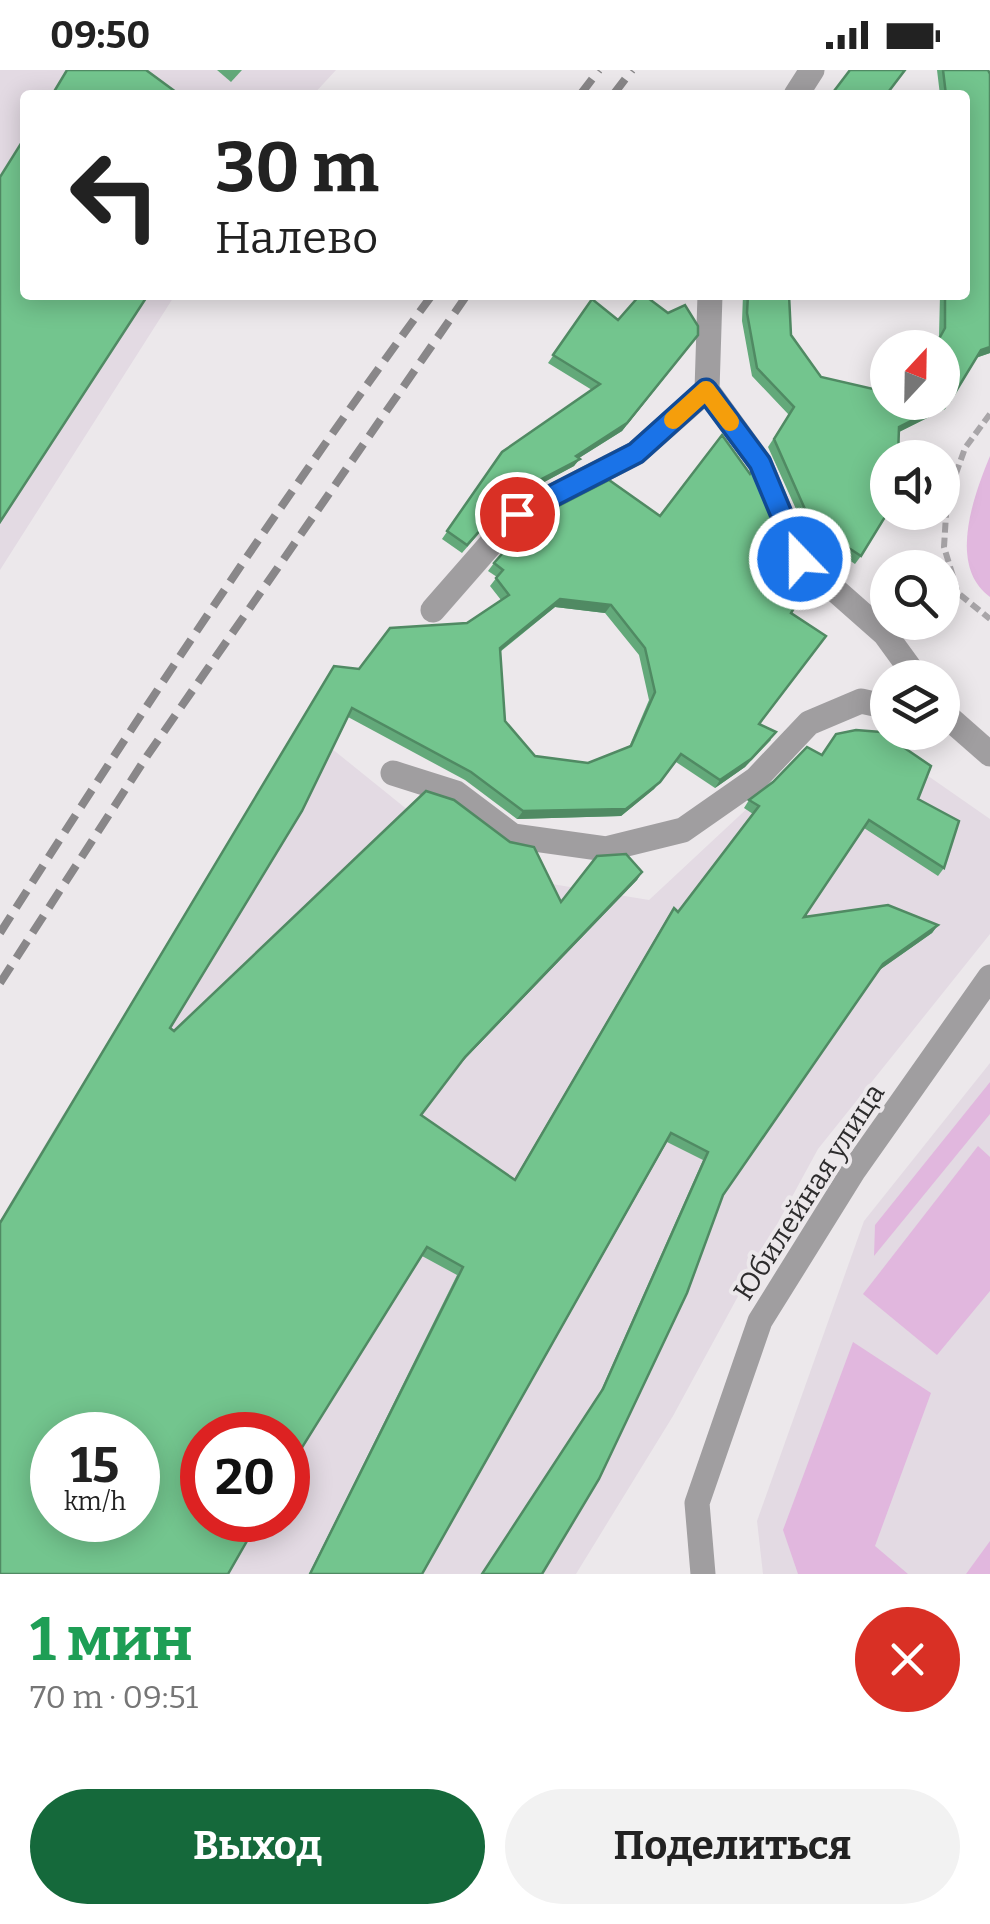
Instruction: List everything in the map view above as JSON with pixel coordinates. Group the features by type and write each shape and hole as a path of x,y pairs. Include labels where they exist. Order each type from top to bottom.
{"street":[{"path":"710,300 706,390 760,463 800,559 885,634 904,660"},
{"path":"432,610 517,514 636,453 706,390"},
{"path":"394,774 456,794 513,836 606,849 683,830 756,779 809,722 861,700 870,702"},
{"path":"960,730 990,754"},
{"name":"Юбилейная улица","path":"703,1574 697,1503 760,1321 854,1170 990,977"}],"path":[{"path":"990,414 966,448 947,499 944,547 958,593 990,619"}],"shaded area":[{"path":"0,70 336,70 318,90 20,90 20,300 172,300 0,570"},
{"path":"990,456 990,597 977,584 967,549 972,510"},
{"path":"870,741 870,750 891,750 990,819 990,934 818,1149 673,1416 576,1574 0,1574 0,1220 62,1116 326,744 486,873 649,900 782,776"},
{"path":"990,1063 990,1574 763,1574 757,1521 864,1221"},
{"path":"990,1082 990,1114 874,1256 875,1225"},
{"path":"978,1146 990,1157 990,1291 937,1355 863,1294"},
{"path":"853,1342 931,1393 875,1546 908,1574 798,1574 783,1530"},
{"path":"990,1541 990,1574 966,1574"}],"building":[{"path":"67,70 146,70 173,90 55,90"},
{"path":"850,70 905,70 890,90 835,90"},
{"path":"943,70 988,70 990,74 990,347 981,350 960,385 960,330 944,330 945,300 970,300 970,90 945,90"},
{"path":"20,145 20,300 145,300 0,522 0,177"},
{"path":"591,300 618,320 636,300 651,300 668,313 685,305 698,326 698,335 627,423 576,456 580,459 511,495 467,545 447,531 502,452 600,384 553,355"},
{"path":"748,300 789,300 791,335 821,377 870,388 870,420 913,420 899,427 899,440 870,440 870,530 877,530 861,556 835,539 828,550 819,541 774,439 794,407 757,368"},
{"path":"722,435 750,474 754,469 790,557 812,578 791,613 826,636 759,724 776,732 751,759 720,780 681,754 660,782 626,809 523,811 471,772 352,708 302,811 170,1028 174,1031 426,791 454,800 510,842 534,847 561,902 597,856 626,854 642,872 465,1057 421,1115 515,1180 674,908 678,912 759,806 749,800 807,747 822,755 836,734 856,730 870,731 870,750 907,750 931,766 918,799 959,821 944,868 869,820 804,917 888,905 938,925 883,964 723,1195 687,1293 599,1479 542,1574 482,1574 603,1389 708,1152 671,1133 422,1574 310,1574 463,1267 427,1247 310,1435 310,1412 180,1412 180,1542 246,1542 228,1574 0,1574 0,1223 334,666 359,669 390,628 467,623 509,595 496,578 503,570 494,563 533,519 609,480 660,516","holes":["560,599 611,605 645,648 655,692 631,746 588,763 535,756 505,721 500,648"]}],"railway":[{"path":"584,90 599,70"},
{"path":"617,90 632,70"},
{"path":"0,933 211,610 428,300"},
{"path":"0,983 147,756 464,300"}],"slow traffic":[{"path":"673,420 706,390 730,422"}],"route":[{"path":"517,514 636,453 706,390 760,463 800,559"}]}
